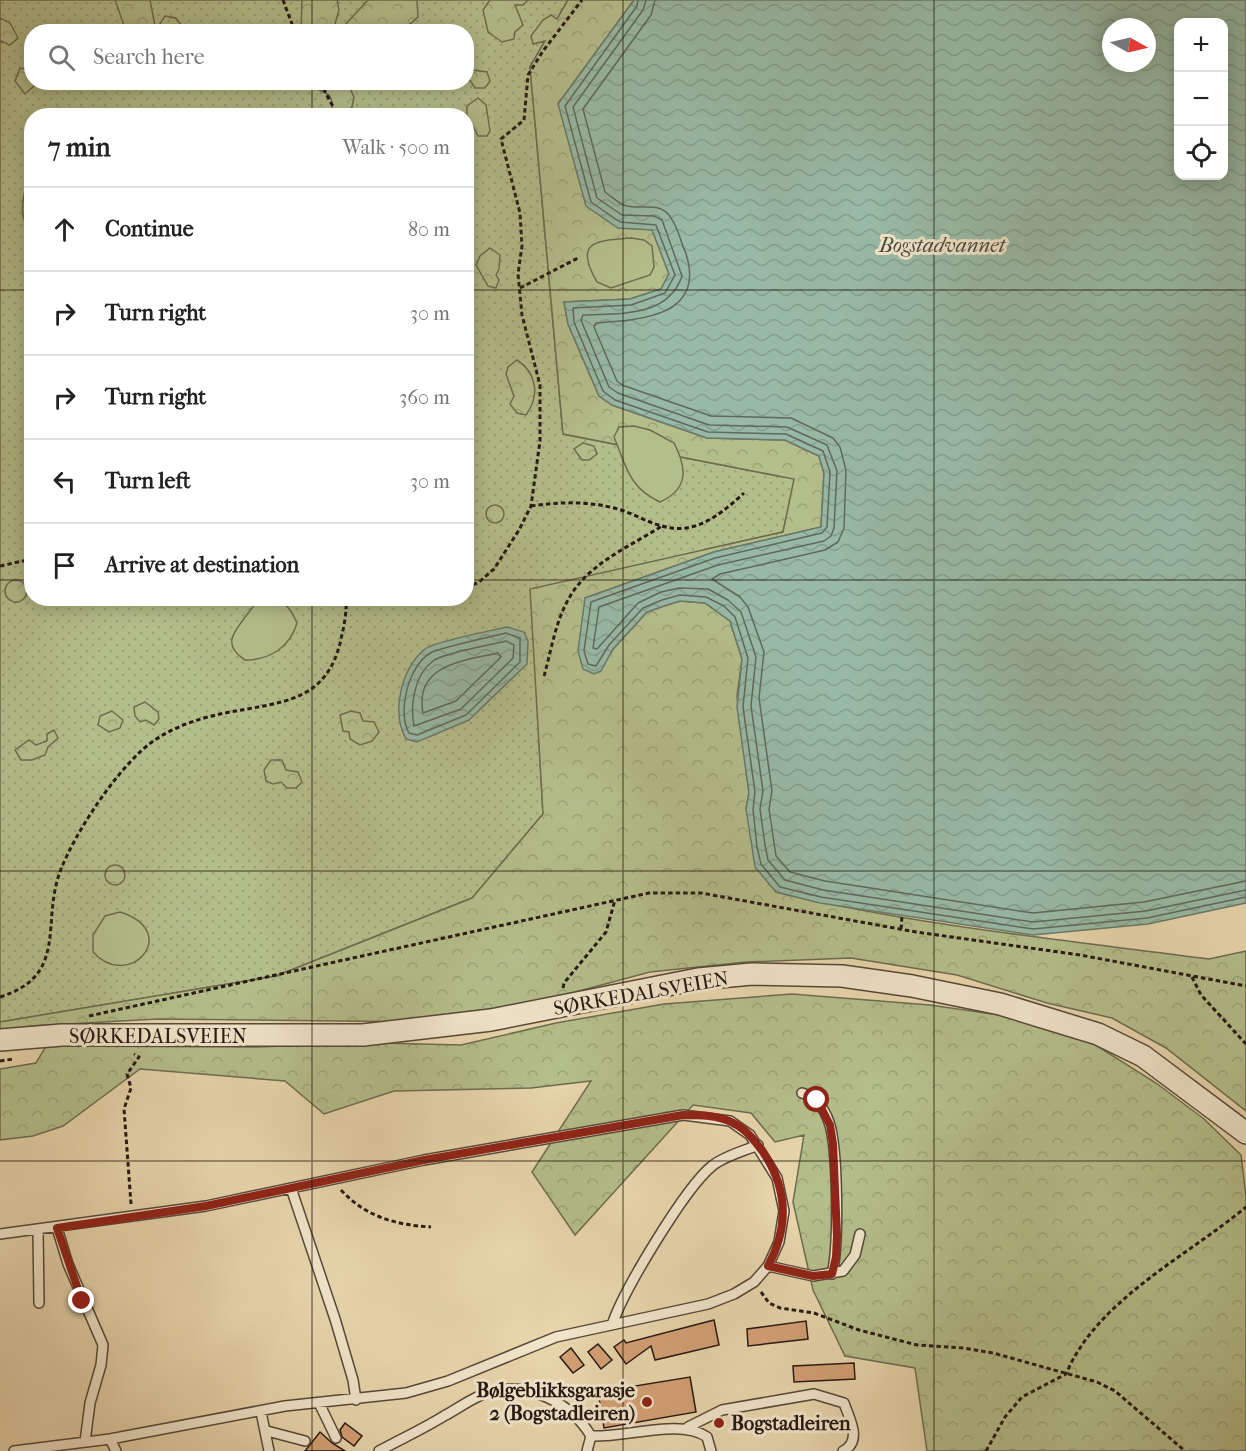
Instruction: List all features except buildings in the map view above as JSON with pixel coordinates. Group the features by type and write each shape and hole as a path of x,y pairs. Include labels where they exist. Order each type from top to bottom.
{"street":[{"name":"SØRKEDALSVEIEN","path":"0,1040 62,1035 363,1035 457,1025 558,1008 698,980 752,974 842,976 912,986 1054,1019 1119,1043 1166,1072 1246,1133"}],"lane":[{"path":"802,1093 817,1100 825,1113 833,1144 837,1236 832,1274"},
{"path":"0,1234 132,1218 424,1160 683,1115 730,1121 750,1135 777,1178 784,1211 779,1242 768,1266 754,1282 708,1304 556,1337 434,1386 406,1393 228,1416 110,1439 14,1451"},
{"path":"612,1325 670,1219 696,1183 714,1165 758,1145"},
{"path":"291,1188 335,1319 353,1380 356,1400"},
{"path":"57,1228 71,1273 103,1345 101,1365 90,1402 85,1442"},
{"path":"38,1230 39,1303"},
{"path":"768,1266 813,1276 832,1274 843,1270 851,1263 860,1234"},
{"path":"379,1451 481,1395 507,1390 534,1393 559,1403 577,1416 591,1436 587,1451"},
{"path":"591,1436 626,1436 688,1427 722,1410 814,1394 844,1403 855,1432 850,1446 843,1451"},
{"path":"319,1403 336,1438"},
{"path":"261,1412 267,1431 269,1451"},
{"path":"688,1427 707,1437 711,1451"},
{"path":"267,1431 305,1441"},
{"path":"110,1439 116,1451"}],"path":[{"path":"283,0 293,24"},
{"path":"474,584 495,569 511,546 531,506 540,441 542,398 522,315 518,274 522,246 520,213 501,143 503,136 524,120 525,88 533,64 582,0"},
{"path":"325,90 334,108"},
{"path":"497,154 503,152"},
{"path":"520,288 578,258"},
{"path":"531,506 568,502 596,505 627,512 662,526 698,526 718,514 744,493"},
{"path":"544,676 562,613 576,588 607,560 662,526"},
{"path":"0,566 24,561"},
{"path":"0,997 22,989 38,975 49,944 61,871 76,841 127,766 159,737 190,723 227,712 295,699 315,687 330,670 336,656 344,627 345,606"},
{"path":"83,1017 315,965 390,952 497,925 649,893 701,893 901,929 1080,956 1246,986"},
{"path":"558,1008 564,982 606,932 615,900"},
{"path":"901,929 902,916"},
{"path":"1192,977 1201,994 1246,1044"},
{"path":"127,1049 139,1058 127,1074 131,1088 124,1110 132,1218"},
{"path":"333,1179 347,1197 380,1219 404,1226 431,1227"},
{"path":"986,1451 1005,1417 1022,1397 1066,1374 1073,1358 1107,1314 1246,1207"},
{"path":"754,1282 769,1303 780,1308 814,1313 859,1330 917,1346 964,1348 993,1353 1097,1382 1116,1391 1185,1451"}],"green space":[{"path":"0,0 568,0 530,67 563,434 783,477 796,468 805,480 793,488 783,532 707,549 539,741 543,814 472,898 276,976 0,1022"},
{"path":"115,0 150,0 155,24 124,24"},
{"path":"302,0 337,0 339,10 335,24 301,24"},
{"path":"368,0 417,0 418,17 410,24 346,24"},
{"path":"490,0 528,0 523,5 515,5 523,25 515,32 514,39 502,42 488,32 483,10"},
{"path":"568,0 634,0 558,104 618,228 652,229 669,274 661,289 630,299 564,302 568,324 599,396 612,405 707,438 785,440 819,456 824,473 821,527 714,552 585,598 600,671 613,649 647,612 680,601 705,603 730,621 742,659 737,696 749,793 746,809 769,882 776,892 937,923 1209,959 1246,951 1246,1111 1166,1048 1112,1018 1047,1003 957,975 851,958 746,962 650,972 523,1006 424,1022 158,1019 31,1026 0,1032 0,1022 276,976 472,898 543,814 530,589 783,532 794,479 563,434 530,67 545,41 533,44 531,36 543,20 551,15 557,19"},
{"path":"165,16 176,18 180,24 160,24"},
{"path":"0,18 10,23 18,38 10,45 1,41 0,43"},
{"path":"20,68 24,69 24,90 29,90 25,94 15,81"},
{"path":"474,70 487,72 490,81 485,88 475,88"},
{"path":"319,90 351,90 354,97 352,107 332,108 330,98"},
{"path":"478,98 486,105 490,131 487,136 478,136 474,128 474,108 467,108"},
{"path":"24,195 24,218 22,210"},
{"path":"631,238 644,240 652,246 654,267 650,275 611,288 597,282 587,258 588,251 599,242"},
{"path":"490,248 500,255 496,275 499,280 496,288 488,286 476,265 480,256"},
{"path":"517,360 529,371 534,385 535,393 526,415 517,413 510,404 514,396 506,374 508,367"},
{"path":"634,426 650,430 674,443 678,452 683,469 681,484 669,497 660,502 641,490 635,483 614,437 619,427"},
{"path":"583,443 594,446 597,454 589,460 582,460 574,449"},
{"path":"491,505 499,505 504,510 502,521 491,523 486,518 486,510"},
{"path":"20,581 24,583 24,599 16,602 8,599 5,591 8,583"},
{"path":"254,606 286,606 297,623 289,639 271,655 245,660 234,649 232,639"},
{"path":"145,702 158,712 159,719 154,725 146,720 140,722 135,716 134,707"},
{"path":"112,711 123,720 120,728 109,732 98,725 100,716"},
{"path":"351,711 360,713 363,721 374,722 379,732 372,741 360,745 350,739 349,732 343,731 340,715"},
{"path":"54,730 58,738 48,747 45,755 32,760 21,760 15,750 29,740 36,745 47,741 47,734"},
{"path":"271,760 282,760 286,770 298,772 302,782 296,788 287,788 281,782 273,784 266,781 264,770"},
{"path":"115,865 122,868 125,875 122,882 115,885 108,882 105,875 108,868"},
{"path":"120,912 138,921 147,932 149,944 144,954 134,962 121,965 107,963 93,952 93,935 105,916"},
{"path":"792,994 930,1005 1055,1023 1094,1044 1156,1083 1204,1119 1241,1155 1246,1196 1246,1451 927,1451 915,1368 845,1356 813,1290 793,1202 804,1135 775,1142 751,1113 693,1105 575,1235 532,1172 591,1081 531,1088 394,1091 324,1114 285,1081 140,1069 63,1126 33,1136 0,1140 0,1069 36,1063 46,1046 255,1047 379,1043 461,1045 556,1023 664,1004"}],"water":[{"name":"Bogstadvannet","path":"634,0 1246,0 1246,903 1148,924 1033,935 820,903 776,892 755,867 746,809 749,793 737,707 742,659 730,621 705,603 680,601 647,612 613,649 601,671 594,674 583,669 578,651 585,598 714,552 821,527 824,473 819,456 785,440 707,438 612,405 599,396 568,324 564,302 630,299 661,289 669,274 652,230 618,228 586,206 558,104"},
{"path":"507,627 524,632 528,641 527,664 469,720 417,742 406,739 399,716 401,691 410,668 425,649 464,636"}],"place":[{"name":"Bølgeblikksgarasje 2 (Bogstadleiren)","path":"647,1402"},
{"name":"Bogstadleiren","path":"719,1423"}],"route":[{"path":"82,1301 57,1228 206,1206 424,1160 683,1115 706,1116 730,1121 750,1135 772,1166 780,1187 784,1211 779,1242 768,1266 813,1276 832,1274 837,1236 833,1144 830,1125 817,1100"}]}
